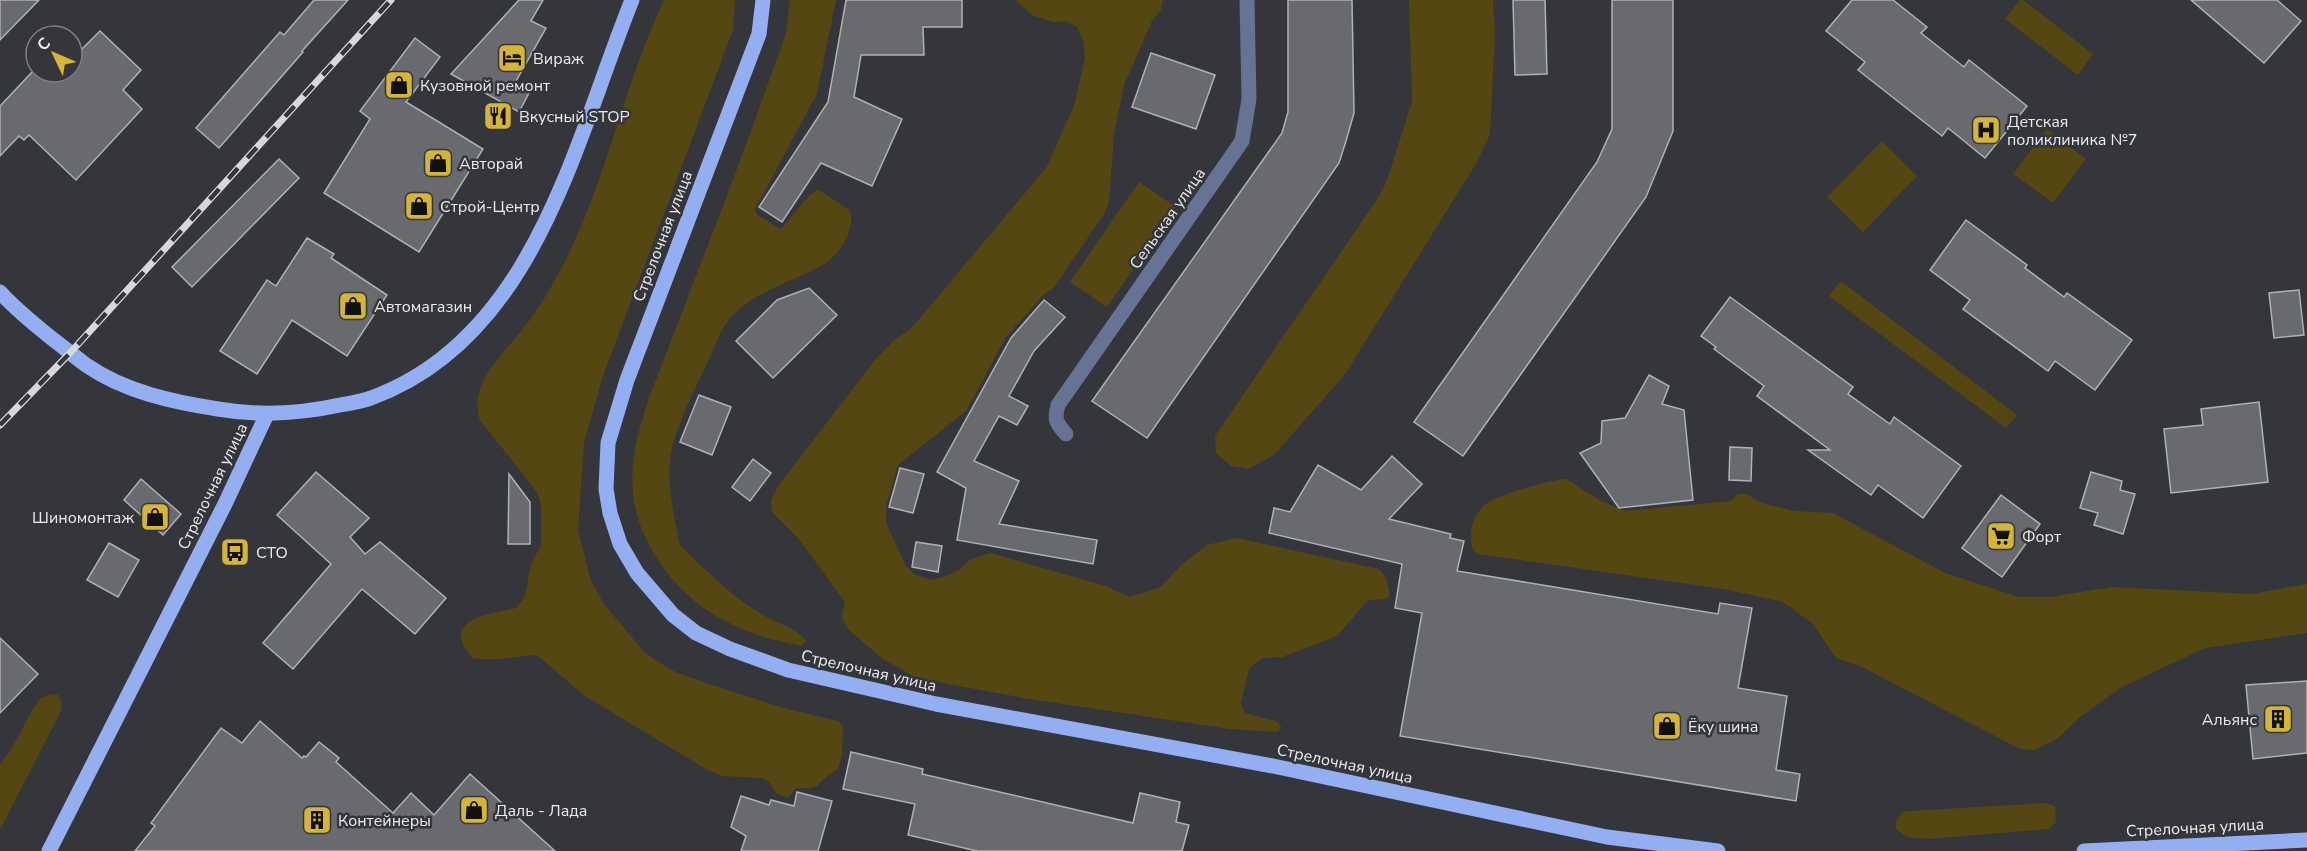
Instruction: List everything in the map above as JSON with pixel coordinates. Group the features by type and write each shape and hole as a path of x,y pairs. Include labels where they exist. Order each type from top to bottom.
{"main road":[{"name":"Стрелочная улица","path":"49,851 225,504 267,414 314,410 370,399 427,371 466,340 483,322 518,272 561,187 632,0"},
{"name":"Стрелочная улица","path":"763,0 759,34 627,380 608,443 606,489 610,513 620,544 637,573 673,615 696,633 730,649 788,670 914,699 1273,766 1607,837 1718,851"},
{"path":"0,292 11,305 62,346 88,366 115,381 164,399 239,413 267,414"},
{"name":"Стрелочная улица","path":"2084,851 2307,840"}],"street":[{"name":"Сельская улица","path":"1065,434 1057,424 1055,417 1058,405 1242,141 1249,99 1247,0"}],"shaded area":[{"path":"664,0 735,0 733,30 603,376 584,443 578,530 591,581 604,604 645,653 675,672 780,707 838,721 843,726 842,756 838,769 817,786 796,788 788,798 776,793 769,782 762,778 722,776 706,769 585,696 537,655 496,659 472,658 463,645 461,635 464,627 471,621 492,613 516,608 525,596 531,564 541,545 541,505 537,492 480,420 477,406 479,393 490,369 534,314 567,258 597,185 648,36"},
{"path":"790,0 836,0 817,94 755,209 757,215 781,229 808,197 818,189 849,210 851,224 849,232 841,248 830,260 754,299 729,319 679,426 672,448 669,472 679,543 704,569 736,596 759,612 799,634 806,641 802,646 746,631 712,614 682,590 651,548 639,522 633,497 636,445 643,418 786,33"},
{"path":"1015,0 1163,0 1161,10 1152,21 1124,85 1114,134 1109,202 1104,214 1053,289 1045,293 1006,337 966,411 898,465 886,506 886,523 906,566 914,574 930,580 944,577 959,570 971,559 991,553 1106,586 1130,597 1161,587 1181,565 1207,545 1237,538 1379,569 1386,578 1390,594 1386,599 1368,600 1337,636 1282,657 1262,658 1249,669 1241,703 1245,713 1276,721 1282,728 1277,732 1230,729 1023,698 913,676 883,659 849,630 843,621 842,614 845,602 798,538 772,512 771,500 778,486 875,360 894,340 910,330 1046,168 1074,106 1085,58 1083,40 1077,27 1066,21 1053,22 1032,15"},
{"path":"1409,0 1493,0 1495,32 1490,134 1477,162 1346,373 1274,455 1248,469 1231,466 1216,453 1215,436 1386,183 1412,102"},
{"path":"2020,0 2093,54 2078,75 2005,19"},
{"path":"2047,129 2086,159 2053,203 2013,174"},
{"path":"1882,141 1917,176 1863,232 1827,197"},
{"path":"1139,182 1176,207 1107,307 1070,282"},
{"path":"1841,281 2017,415 2006,428 1829,296"},
{"path":"1566,479 1601,501 1625,511 1731,501 1738,494 1747,494 1762,503 1794,511 1833,513 1945,573 2019,597 2050,597 2112,587 2251,594 2307,584 2307,633 2205,648 2122,687 2079,718 2057,739 2035,750 2020,749 1862,667 1836,658 1813,624 1783,602 1724,589 1478,554 1474,550 1471,540 1473,524 1485,505 1496,498 1516,491"},
{"path":"51,694 58,695 62,702 61,711 0,830 0,765 40,699"},
{"path":"2046,803 2055,806 2056,822 2049,829 1928,839 1907,837 1897,830 1895,824 1902,812 1909,811"}],"building":[{"path":"0,0 39,0 0,40"},
{"path":"314,0 348,0 219,148 196,128 280,32 284,35"},
{"path":"519,0 543,0 531,21 546,28 515,83 530,91 519,112 451,74"},
{"path":"846,0 962,0 962,27 923,27 924,55 861,55 854,97 902,119 872,186 821,163 782,222 759,207 828,102"},
{"path":"1288,0 1352,0 1354,113 1339,163 1147,438 1092,401 1282,133 1288,112"},
{"path":"1513,0 1545,0 1547,74 1515,75"},
{"path":"1612,0 1673,0 1673,131 1646,197 1463,456 1414,422 1597,162 1612,129"},
{"path":"1852,0 1893,0 1927,27 1921,33 1964,67 1969,60 2027,106 1985,158 1948,128 1942,136 1858,70 1865,62 1826,31"},
{"path":"2191,0 2277,0 2301,21 2264,63"},
{"path":"100,31 141,70 123,90 142,109 76,180 29,135 24,140 19,136 0,156 0,106 24,81 24,84 84,84 84,47"},
{"path":"415,38 440,57 406,102 483,149 419,252 324,193 370,119 360,111"},
{"path":"1151,53 1215,75 1196,129 1132,107"},
{"path":"279,159 299,178 192,287 172,267"},
{"path":"1966,220 2027,265 2025,268 2064,297 2067,293 2132,340 2095,390 2055,361 2048,371 1963,309 1970,300 1930,270"},
{"path":"307,238 334,254 331,258 387,295 347,356 292,320 257,374 220,351 267,280 276,286"},
{"path":"809,288 837,315 773,378 736,341 777,300"},
{"path":"2299,290 2304,335 2274,338 2269,293"},
{"path":"1730,297 1853,387 1848,394 1890,424 1894,417 1961,466 1923,518 1878,485 1871,495 1808,450 1830,450 1757,396 1764,386 1714,349 1716,347 1701,336"},
{"path":"1044,300 1065,317 1034,351 1009,396 1028,406 1017,425 999,416 974,461 1019,481 999,524 1097,540 1093,564 957,540 966,488 937,472 1011,338"},
{"path":"1649,375 1669,386 1662,404 1684,410 1693,500 1619,508 1580,453 1601,443 1602,421 1625,418"},
{"path":"699,395 731,407 712,455 680,442"},
{"path":"2259,402 2268,482 2171,493 2164,429 2203,425 2201,409"},
{"path":"1730,447 1752,448 1751,481 1729,480"},
{"path":"1392,456 1422,484 1389,519 1451,534 1450,538 1464,541 1457,571 1718,614 1720,603 1752,608 1738,688 1787,696 1776,770 1800,774 1796,801 1400,736 1422,613 1395,608 1402,564 1269,533 1274,508 1290,512 1318,465 1361,490"},
{"path":"753,459 771,473 750,501 732,487"},
{"path":"900,468 924,474 913,513 889,507"},
{"path":"316,472 369,518 350,537 365,554 380,542 446,598 415,634 362,589 293,669 263,643 331,564 277,515"},
{"path":"2091,472 2122,481 2120,490 2135,494 2123,534 2094,525 2098,513 2080,508"},
{"path":"509,474 530,502 530,544 508,544"},
{"path":"141,479 181,514 163,535 124,500"},
{"name":"Форт","path":"2001,495 2040,524 2002,577 1962,548"},
{"path":"916,542 942,546 938,572 912,567"},
{"path":"109,543 139,560 118,597 87,580"},
{"path":"0,638 38,674 0,713"},
{"name":"Альянс","path":"2307,681 2307,753 2253,759 2246,685"},
{"path":"260,721 302,758 306,757 319,742 339,758 336,762 393,813 411,793 434,815 470,774 555,851 135,851 155,826 151,823 221,728 242,743"},
{"path":"851,752 923,769 922,774 1133,823 1140,793 1180,802 1176,822 1189,825 1182,851 977,851 908,835 915,804 843,789"},
{"path":"797,792 832,801 818,851 741,851 746,836 731,827 741,796 769,805 771,800 794,806"}],"railway":[{"path":"0,425 70,353 391,0"}],"place":[{"name":"Вираж","path":"512,58"},
{"name":"Кузовной ремонт","path":"399,85"},
{"name":"Вкусный STOP","path":"498,116"},
{"name":"Детская поликлиника №7","path":"1986,130"},
{"name":"Авторай","path":"438,163"},
{"name":"Строй-Центр","path":"419,206"},
{"name":"Автомагазин","path":"353,306"},
{"name":"Шиномонтаж","path":"155,517"},
{"name":"Форт","path":"2001,536"},
{"name":"СТО","path":"235,552"},
{"name":"Альянс","path":"2278,719"},
{"name":"Ёку шина","path":"1667,726"},
{"name":"Даль - Лада","path":"474,810"},
{"name":"Контейнеры","path":"317,820"}]}
